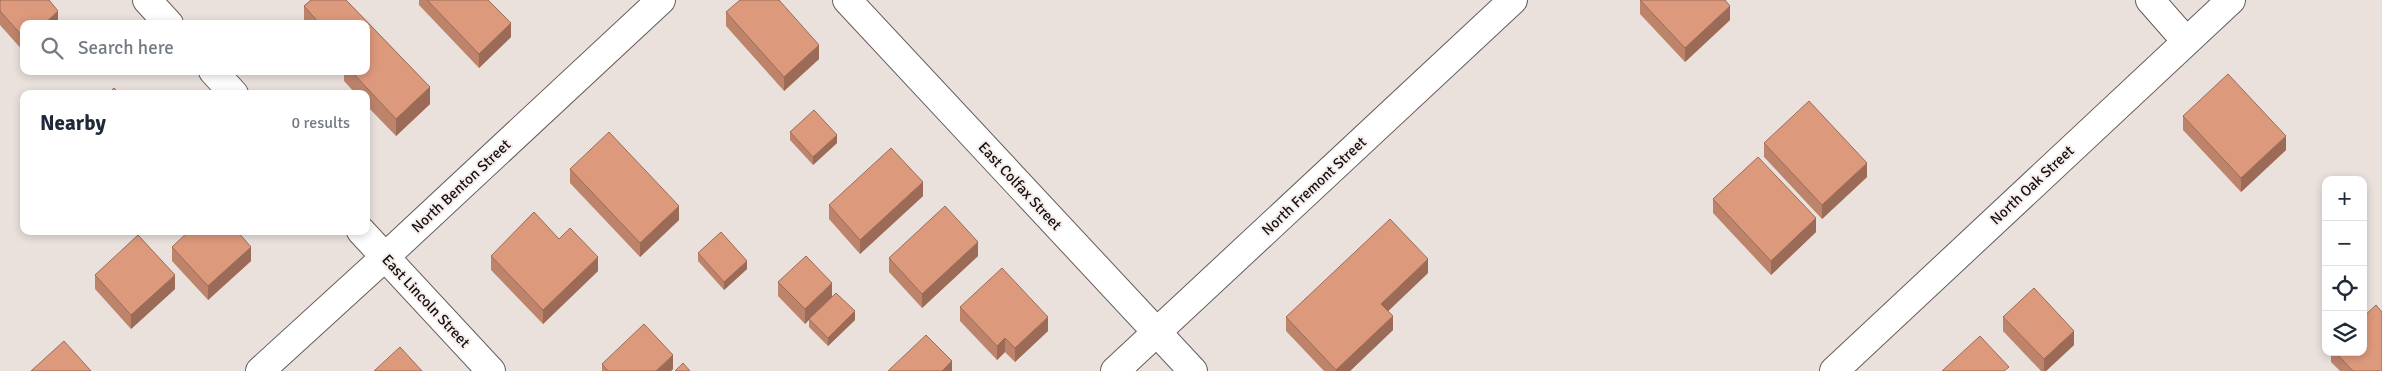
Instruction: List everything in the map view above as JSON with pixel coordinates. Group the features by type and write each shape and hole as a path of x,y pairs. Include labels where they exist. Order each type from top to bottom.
{"street":[{"path":"147,0 165,20"},
{"name":"North Benton Street","path":"260,371 386,257 661,0"},
{"name":"East Colfax Street","path":"847,0 1193,371"},
{"name":"North Fremont Street","path":"1115,371 1513,0"},
{"path":"2150,0 2186,41"},
{"name":"North Oak Street","path":"1834,371 2231,0"},
{"path":"217,75 230,90"},
{"name":"East Lincoln Street","path":"366,235 491,371"}],"building":[{"path":"0,0 49,0 58,11 48,20 20,20 20,34 0,11"},
{"path":"311,0 346,0 365,20 316,20 304,6"},
{"path":"427,0 488,0 511,23 479,54"},
{"path":"740,0 779,0 819,45 784,77 726,12"},
{"path":"1640,0 1725,0 1730,6 1685,48"},
{"path":"370,25 430,87 396,119 355,75 370,75"},
{"path":"2228,74 2286,136 2241,178 2183,116"},
{"path":"1809,101 1867,163 1822,205 1764,143"},
{"path":"814,110 837,135 813,157 790,132"},
{"path":"609,132 679,206 640,243 570,169"},
{"path":"891,148 923,182 860,240 829,205"},
{"path":"1758,157 1816,218 1771,261 1713,199"},
{"path":"945,206 978,242 922,294 889,258"},
{"path":"534,212 559,239 570,228 598,257 543,310 491,256"},
{"path":"1390,219 1428,259 1381,304 1393,316 1336,370 1286,317"},
{"path":"721,232 747,261 724,282 698,253"},
{"path":"138,235 175,275 131,315 95,275"},
{"path":"185,235 240,235 251,247 208,286 172,247"},
{"path":"806,256 832,283 805,309 778,282"},
{"path":"1002,268 1048,317 1015,348 1005,338 997,346 960,307"},
{"path":"2034,288 2074,331 2044,359 2003,317"},
{"path":"836,293 855,311 828,338 809,319"},
{"path":"2376,305 2382,312 2382,371 2353,371 2339,356 2367,356 2367,313"},
{"path":"644,324 673,355 656,371 608,371 602,364"},
{"path":"926,335 952,361 942,371 888,371"},
{"path":"1980,336 2009,367 2004,371 1942,371"},
{"path":"64,341 91,371 31,371"},
{"path":"400,347 422,371 374,371"},
{"path":"683,363 690,371 675,371"}]}
